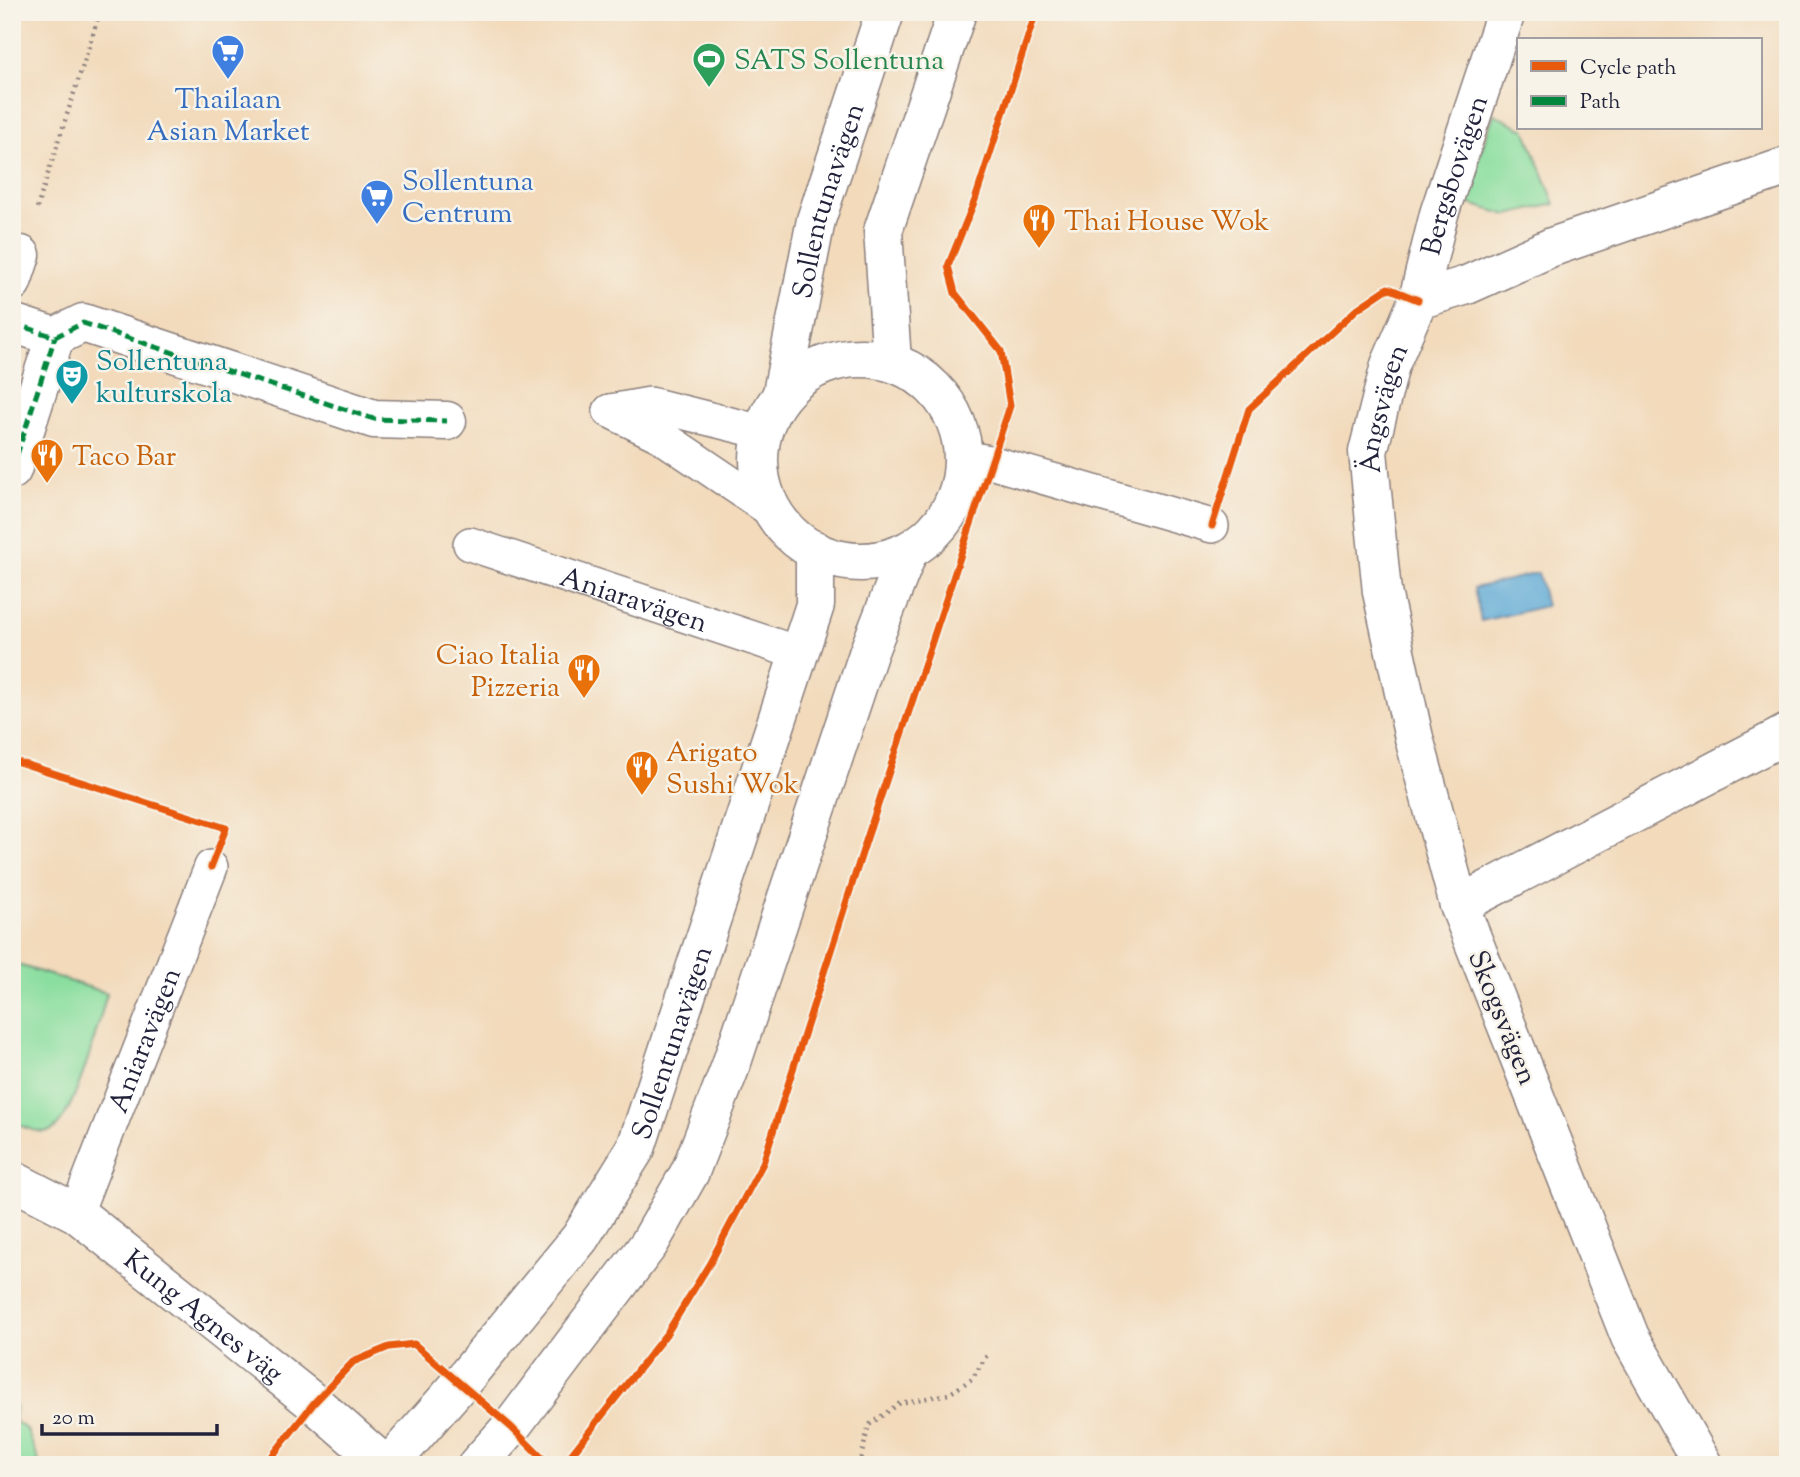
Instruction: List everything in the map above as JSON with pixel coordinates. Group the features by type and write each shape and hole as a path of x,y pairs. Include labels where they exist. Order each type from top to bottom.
{"street":[{"name":"Sollentunavägen","path":"782,393 816,220 884,12"},
{"path":"892,361 883,231 957,12"},
{"name":"Bergsbovägen","path":"1418,300 1439,214 1506,12"},
{"path":"1418,300 1467,285 1552,247 1788,166"},
{"name":"Ängsvägen","path":"1418,300 1390,365 1368,452 1382,593 1414,738 1460,905"},
{"path":"12,323 55,337 83,323 374,419 447,421"},
{"path":"12,470 55,337"},
{"path":"866,355 892,361 928,385 942,405 959,439 964,477 953,508 937,531 908,552 884,561 848,562 794,539 772,511 758,467 761,432 782,393 823,364 866,355"},
{"name":"Sollentunavägen","path":"387,1465 460,1384 580,1238 636,1148 815,605 815,550"},
{"path":"477,1465 511,1427 649,1244 690,1172 730,1068 869,651 908,552"},
{"path":"1460,905 1788,733"},
{"name":"Skogsvägen","path":"1460,905 1630,1337 1703,1465"},
{"name":"Kung Agnes väg","path":"12,1180 76,1213 314,1403 387,1465"}],"lane":[{"path":"761,432 650,404 610,411 661,436 772,511"},
{"path":"961,457 990,462 1212,526"},
{"name":"Aniaravägen","path":"470,544 798,653"},
{"name":"Aniaravägen","path":"76,1213 211,867"}],"path":[{"path":"17,268 100,12"},
{"path":"859,1465 869,1425 900,1404 948,1394 972,1379 989,1352"},
{"path":"92,1465 100,1463"}],"green space":[{"path":"1494,114 1517,126 1517,130 1525,130 1555,204 1508,215 1463,202"},
{"path":"12,963 107,993 76,1092 58,1125 49,1131 35,1131 12,1122"},
{"path":"12,1402 16,1406 14,1420 27,1430 40,1464 12,1465"}],"water":[{"path":"1538,573 1546,606 1481,621 1474,588"}],"marked path":[{"path":"12,282 21,255"},
{"path":"12,323 55,337 83,323 374,419 447,421"},
{"path":"12,470 55,337"}],"cycle path":[{"path":"563,1465 667,1333 710,1263 763,1163 1010,406 1001,351 955,293 948,266 975,200 1036,12"},
{"path":"1212,526 1249,409 1357,309 1388,288 1418,300"},
{"path":"12,760 226,828 211,867"},
{"path":"265,1465 314,1403 353,1362 389,1347 414,1344 511,1427 549,1465"}],"place":[{"name":"Thailaan Asian Market","path":"228,81"},
{"name":"SATS Sollentuna","path":"709,89"},
{"name":"Sollentuna Centrum","path":"377,226"},
{"name":"Thai House Wok","path":"1039,250"},
{"name":"Sollentuna kulturskola","path":"72,406"},
{"name":"Taco Bar","path":"47,485"},
{"name":"Ciao Italia Pizzeria","path":"584,700"},
{"name":"Arigato Sushi Wok","path":"642,797"}]}
